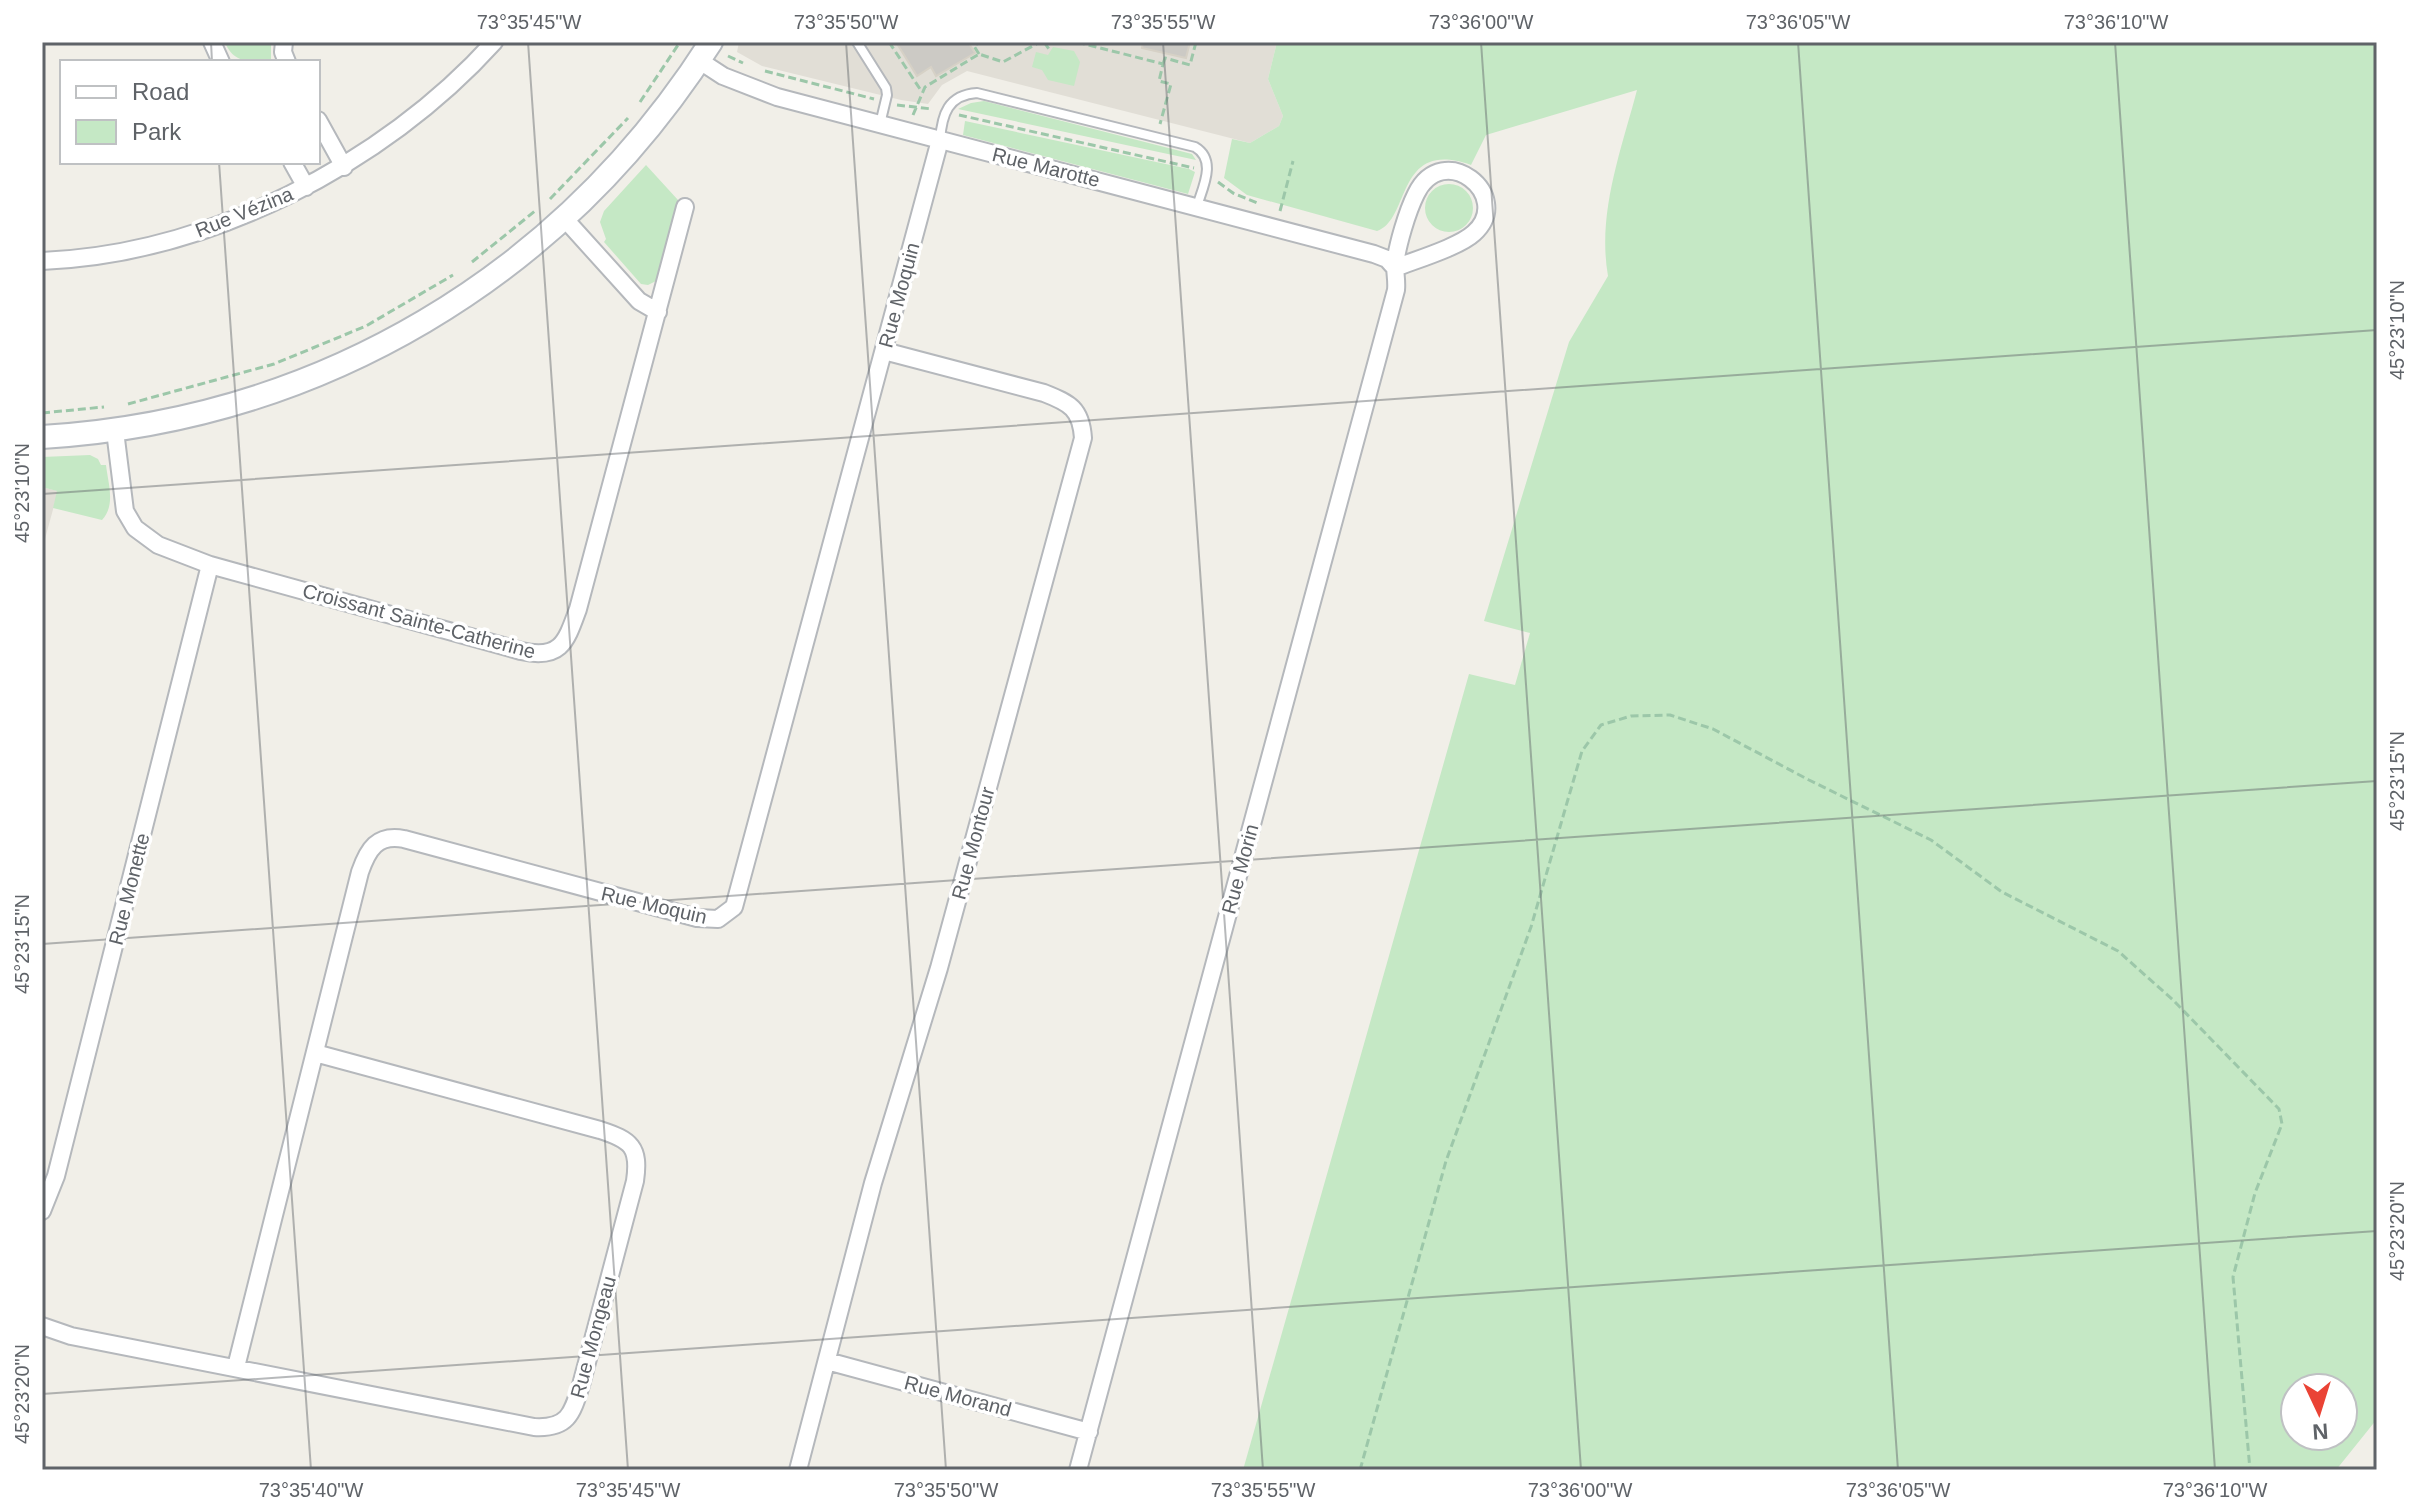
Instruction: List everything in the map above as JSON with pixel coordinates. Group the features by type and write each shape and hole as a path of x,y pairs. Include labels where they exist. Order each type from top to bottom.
{"street":[{"name":"Rue Vézina","path":"42,261 110,253 202,230 238,218 306,187 344,167 455,81 494,42"},
{"path":"42,437 115,431 192,416 257,398 373,350 447,309 479,288 564,218 632,146 705,51"},
{"name":"Rue Marotte","path":"705,51 723,76 763,92 1374,254 1387,259 1395,268"},
{"path":"320,124 344,167"},
{"name":"Rue Moquin","path":"236,1367 360,872 375,843 393,837 697,918 718,919 734,907 940,140"},
{"path":"293,164 306,187"},
{"name":"Rue Morin","path":"1078,1470 1396,290 1395,268 1410,209 1425,180 1437,173 1451,171 1465,175 1478,185 1486,205 1483,219 1474,233 1395,268"},
{"name":"Croissant Sainte-Catherine","path":"115,431 123,502 129,520 140,533 158,545 210,565 521,651 536,654 553,652 569,634 578,609 685,207"},
{"path":"564,218 639,301 658,312"},
{"name":"Rue Montour","path":"798,1470 889,1127 939,968 1083,438 1082,422 1075,410 1063,400 884,351"},
{"name":"Rue Monette","path":"42,1211 56,1176 210,565"},
{"name":"Rue Mongeau","path":"42,1326 71,1336 534,1427 558,1425 567,1420 574,1408 631,1197 637,1155 626,1141 615,1135 315,1053"},
{"name":"Rue Morand","path":"827,1361 1089,1432"}],"lane":[{"path":"857,42 886,88 880,124"},
{"path":"940,140 942,117 949,105 964,95 977,93 1195,147 1203,153 1207,163 1197,206"}],"path":[{"path":"472,262 549,200 628,118 680,42"},
{"path":"889,42 919,91 923,92"},
{"path":"980,42 974,46 979,54 1003,62 1042,42 1049,49"},
{"path":"1077,42 1163,64"},
{"path":"1160,125 1171,84 1159,81 1165,58 1190,65 1196,42"},
{"path":"912,119 925,87 979,54"},
{"path":"735,59 750,67"},
{"path":"762,71 875,99"},
{"path":"897,105 934,110"},
{"name":"Rue Marotte","path":"955,114 1198,169"},
{"path":"1272,207 1281,210 1293,161"},
{"path":"1216,181 1233,193 1263,205"},
{"path":"124,405 274,364 366,326 460,271"},
{"path":"42,413 112,407"},
{"path":"1360,1470 1446,1161 1531,927 1582,751 1601,725 1631,716 1670,715 1713,729 1931,840 2002,892 2118,951 2183,1010 2279,1109 2282,1124 2255,1193 2233,1277 2250,1470"}],"shaded area":[{"path":"739,42 1277,42 1268,79 1283,116 1279,126 1250,143 967,71 942,85 928,104 762,66 737,52"},
{"path":"42,487 58,491 42,550"}],"green space":[{"path":"225,42 271,42 271,60 238,58"},
{"path":"1277,42 2377,42 2377,1419 2359,1441 2359,1372 2279,1372 2279,1452 2350,1452 2336,1470 1243,1470 1469,674 1515,685 1530,633 1484,621 1569,342 1608,276 1605,252 1608,206 1637,90 1486,135 1471,165 1447,160 1429,162 1417,171 1408,184 1388,224 1377,231 1247,195 1224,178 1232,139 1250,143 1279,126 1283,116 1268,79"},
{"path":"1053,47 1074,51 1080,62 1074,86 1048,80 1042,70 1032,67 1036,52 1048,55"},
{"path":"984,101 1192,154 1196,160 958,109"},
{"path":"965,121 1195,172 1188,194 963,135"},
{"path":"646,165 678,200 656,281 648,285 641,284 604,242 606,239 600,222 604,211"},
{"path":"1449,184 1466,191 1473,208 1466,225 1449,232 1432,225 1425,208 1432,191"},
{"path":"90,455 98,459 101,465 106,465 110,501 102,520 53,508 57,491 42,487 42,457"}],"building":[{"path":"896,42 968,42 975,53 936,76 931,67 917,76"},
{"path":"1143,42 1190,42 1186,58 1142,48"}]}
